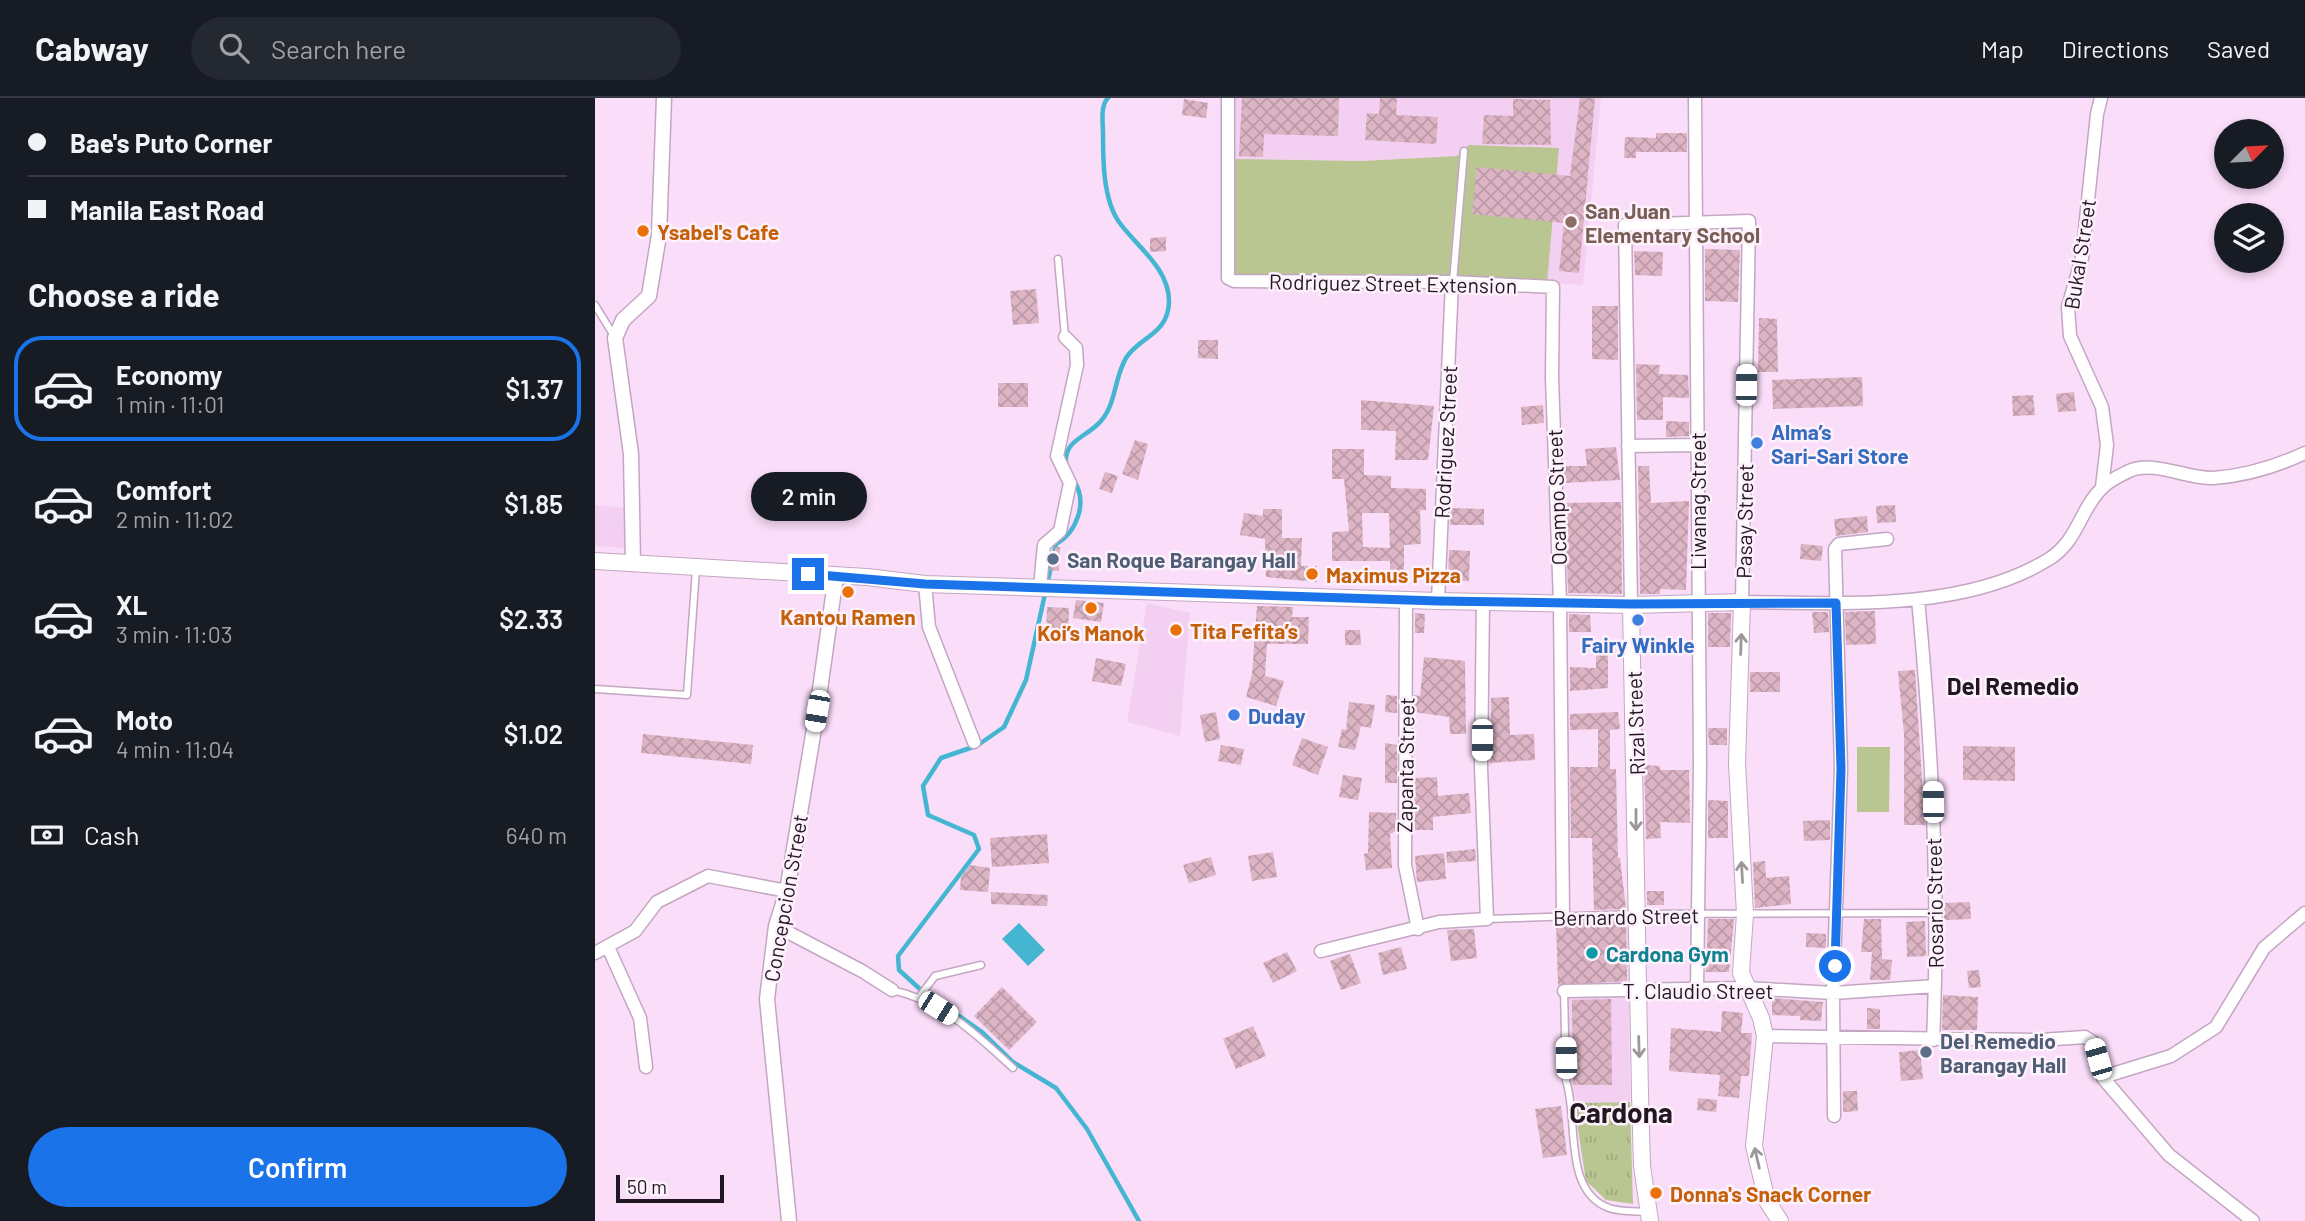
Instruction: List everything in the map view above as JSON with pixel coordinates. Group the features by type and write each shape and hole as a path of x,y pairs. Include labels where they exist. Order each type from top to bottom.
{"main road":[{"path":"595,561 836,575 925,584 1438,601 1742,603"},
{"name":"Pasay Street","path":"1742,603 1737,763 1745,914 1741,973 1761,1017 1765,1036"},
{"name":"Rizal Street","path":"1631,604 1642,1166 1649,1216"},
{"path":"1765,1036 1754,1146 1767,1201 1780,1221"}],"street":[{"path":"633,564 631,454 615,338 623,320 649,296 659,235 664,98"},
{"name":"Rodriguez Street Extension","path":"1228,98 1228,278 1234,281 1453,282 1553,287"},
{"name":"Liwanag Street","path":"1695,98 1700,764 1697,989"},
{"name":"Bukal Street","path":"2101,98 2082,258 2067,307 2070,336 2102,407 2107,445 2102,487"},
{"name":"Pasay Street","path":"1698,222 1749,221 1742,603"},
{"name":"Rizal Street","path":"1631,604 1625,225 1698,222"},
{"name":"Rodriguez Street","path":"1438,601 1453,282"},
{"name":"Ocampo Street","path":"1553,287 1552,378 1560,603 1563,918"},
{"path":"1045,587 1044,545 1060,531 1070,483 1057,456 1077,365 1076,348 1065,337"},
{"path":"1628,446 1697,444"},
{"path":"1742,603 1836,603 1918,599 1986,587 2047,560 2062,549 2076,532 2102,487 2132,470 2160,470 2212,478 2278,465 2305,453"},
{"path":"1834,1116 1832,1039 1841,769 1835,549 1839,544 1887,539"},
{"name":"Concepcion Street","path":"789,1221 767,999 776,926 787,891 817,711 836,575"},
{"path":"925,584 929,627 974,742"},
{"name":"Rosario Street","path":"1918,599 1932,747 1935,913 1933,1040"},
{"name":"Zapanta Street","path":"1406,600 1405,865 1418,929"},
{"path":"1483,601 1481,768 1487,919"},
{"path":"595,953 635,931 657,902 708,876 787,891"},
{"path":"2103,1077 2171,1056 2216,1027 2264,948 2305,913"},
{"name":"Bernardo Street","path":"1321,951 1439,922 1487,919"},
{"path":"776,926 863,971 892,990"},
{"path":"608,947 640,1018 646,1067"},
{"name":"T. Claudio Street","path":"1564,989 1638,991 1747,988 1833,993 1935,986"},
{"path":"1765,1036 2041,1041 2085,1037 2093,1042 2103,1077 2169,1155 2253,1221"}],"lane":[{"path":"1453,282 1464,151"},
{"path":"1058,259 1065,337"},
{"path":"595,305 615,338"},
{"path":"595,689 687,695 696,568"},
{"name":"Bernardo Street","path":"1487,919 1637,914 1935,913"},
{"path":"920,996 935,976 981,965"},
{"path":"1564,989 1566,1081 1571,1095 1579,1174 1587,1190 1609,1208 1649,1216"},
{"path":"892,990 920,996 973,1031 1013,1068"}],"shaded area":[{"name":"San Juan Elementary School","path":"1233,98 1601,98 1583,285 1547,283 1457,156 1362,161 1235,159"},
{"path":"595,505 626,508 626,548 595,546"},
{"path":"1147,603 1190,613 1180,736 1127,722"},
{"path":"1628,916 1630,1102 1578,1103 1568,1083 1555,918"}],"green space":[{"path":"1469,145 1559,148 1547,283 1232,275 1235,159 1362,161 1457,156"},
{"path":"1857,747 1890,747 1889,812 1857,812"},
{"path":"1630,1102 1633,1204 1606,1200 1586,1181 1576,1117 1578,1103"}],"water":[{"path":"1019,923 1045,950 1028,966 1002,939"}],"building":[{"path":"1242,98 1339,98 1338,136 1264,134 1263,157 1239,156"},
{"path":"1380,98 1397,98 1396,115 1438,117 1436,144 1365,140 1367,113 1379,114"},
{"path":"1580,98 1595,98 1579,273 1559,271 1564,223 1472,214 1477,167 1570,176"},
{"path":"1184,99 1208,103 1206,118 1182,115"},
{"path":"1513,99 1550,100 1551,145 1482,144 1484,115 1513,116"},
{"path":"1656,133 1687,133 1687,152 1636,152 1636,158 1624,158 1625,137 1656,138"},
{"path":"1166,237 1166,251 1150,252 1150,238"},
{"path":"1705,249 1740,250 1738,302 1705,301"},
{"path":"1634,251 1663,252 1662,276 1635,275"},
{"path":"1036,289 1039,323 1013,325 1010,291"},
{"path":"1592,306 1618,306 1618,360 1592,359"},
{"path":"1759,318 1777,319 1778,372 1758,372"},
{"path":"1198,340 1218,340 1218,359 1198,358"},
{"path":"1636,364 1660,365 1659,374 1688,375 1689,398 1663,397 1663,420 1637,420"},
{"path":"1862,377 1863,406 1773,409 1772,380"},
{"path":"998,383 1028,383 1028,407 998,407"},
{"path":"2074,392 2076,411 2058,412 2056,394"},
{"path":"2033,395 2035,415 2013,416 2012,396"},
{"path":"1361,400 1434,406 1428,460 1395,460 1396,431 1361,430"},
{"path":"1543,405 1544,423 1522,425 1521,407"},
{"path":"1666,421 1689,422 1689,436 1666,437"},
{"path":"1135,440 1148,444 1138,480 1122,474"},
{"path":"1616,447 1620,480 1565,483 1564,466 1587,466 1585,449"},
{"path":"1332,449 1364,449 1364,475 1391,476 1391,488 1426,489 1426,510 1420,510 1421,544 1404,545 1404,583 1390,583 1390,561 1332,561 1332,532 1349,531 1344,479 1332,479","holes":["1362,513 1389,513 1390,548 1363,547"]},
{"path":"1638,466 1649,466 1651,503 1689,501 1686,590 1660,589 1660,594 1640,594"},
{"path":"1105,472 1118,476 1112,493 1099,489"},
{"path":"1621,502 1622,594 1568,593 1565,503"},
{"path":"1895,505 1896,522 1877,523 1876,506"},
{"path":"1451,508 1484,509 1484,525 1450,525"},
{"path":"1263,509 1282,509 1282,538 1302,538 1301,566 1317,566 1317,582 1266,577 1265,539 1240,535 1244,513 1263,516"},
{"path":"1867,516 1868,532 1836,536 1834,519"},
{"path":"1801,544 1823,546 1821,561 1800,559"},
{"path":"1055,547 1060,547 1059,571 1050,570"},
{"path":"1449,550 1470,551 1469,581 1448,581"},
{"path":"1076,600 1104,603 1101,622 1073,618"},
{"path":"1257,606 1293,607 1292,617 1309,617 1308,644 1267,644 1265,676 1284,681 1276,706 1246,697 1252,674"},
{"path":"1047,607 1069,608 1068,633 1046,632"},
{"path":"1875,611 1876,644 1846,645 1845,612"},
{"path":"1812,612 1828,612 1829,632 1814,633"},
{"path":"1415,613 1425,614 1424,633 1415,633"},
{"path":"1708,613 1731,613 1730,647 1708,647"},
{"path":"1569,614 1590,615 1591,632 1569,632"},
{"path":"1345,630 1360,630 1361,645 1345,645"},
{"path":"1596,645 1608,645 1608,688 1570,691 1570,667 1596,668"},
{"path":"1424,657 1465,661 1466,734 1450,734 1449,717 1414,712 1414,695 1420,696"},
{"path":"1096,658 1126,664 1121,686 1092,681"},
{"path":"1915,670 1925,825 1904,825 1904,734 1898,671"},
{"path":"1750,672 1780,672 1780,692 1750,692"},
{"path":"1386,695 1397,696 1397,713 1385,712"},
{"path":"1509,697 1510,735 1534,734 1535,760 1490,763 1491,698"},
{"path":"1349,702 1375,705 1371,728 1361,726 1355,750 1338,747 1342,729 1346,730"},
{"path":"1216,712 1220,739 1205,742 1200,715"},
{"path":"1618,712 1620,729 1610,730 1610,769 1616,769 1618,858 1626,909 1594,910 1592,838 1571,838 1570,767 1598,767 1598,729 1570,730 1570,714"},
{"path":"1708,728 1727,728 1727,745 1709,745"},
{"path":"643,734 753,745 751,764 641,753"},
{"path":"1302,738 1328,747 1318,775 1292,765"},
{"path":"1385,743 1397,745 1397,783 1385,783"},
{"path":"1221,745 1244,749 1241,765 1218,761"},
{"path":"1963,746 2015,747 2015,781 1963,780"},
{"path":"1644,765 1660,766 1660,770 1689,770 1690,823 1660,822 1661,838 1646,839"},
{"path":"1343,775 1362,778 1358,800 1339,797"},
{"path":"1437,777 1438,796 1469,793 1471,813 1433,817 1433,830 1414,830 1414,778"},
{"path":"1708,800 1728,801 1728,838 1708,838"},
{"path":"1369,812 1396,813 1396,831 1390,834 1392,868 1366,870 1364,854 1368,853"},
{"path":"1830,820 1830,840 1804,841 1803,821"},
{"path":"1047,834 1049,863 992,867 990,838"},
{"path":"1475,849 1476,861 1447,863 1446,852"},
{"path":"1273,852 1277,877 1252,881 1248,856"},
{"path":"1444,853 1446,879 1417,882 1415,856"},
{"path":"1211,857 1216,875 1189,883 1183,865"},
{"path":"1765,861 1766,878 1789,876 1791,904 1755,908 1753,862"},
{"path":"970,865 990,868 988,892 960,890 961,877"},
{"path":"1647,891 1664,891 1664,905 1647,905"},
{"path":"991,892 1048,895 1047,906 991,904"},
{"path":"1970,902 1971,919 1944,920 1944,903"},
{"path":"1708,919 1734,919 1729,972 1706,972"},
{"path":"1864,919 1881,919 1882,959 1892,960 1890,980 1870,980 1872,952 1861,952"},
{"name":"Cardona Gym","path":"1626,920 1627,981 1558,985 1556,922 1564,926 1570,922"},
{"path":"1925,921 1926,956 1907,957 1906,922"},
{"path":"1474,929 1477,958 1451,961 1447,930"},
{"path":"1806,933 1826,934 1826,948 1806,947"},
{"path":"1401,947 1407,969 1383,975 1378,953"},
{"path":"1287,952 1297,971 1273,983 1263,963"},
{"path":"1350,954 1361,983 1341,990 1330,961"},
{"path":"1979,970 1981,987 1969,988 1967,971"},
{"path":"1002,987 1037,1022 1009,1050 974,1016"},
{"path":"1943,995 1978,997 1977,1030 1942,1030"},
{"path":"1772,998 1823,1002 1821,1021 1800,1020 1800,1016 1772,1015"},
{"path":"1611,999 1612,1085 1573,1085 1572,1000"},
{"path":"1867,1008 1880,1009 1880,1029 1867,1029"},
{"path":"1722,1011 1743,1013 1741,1033 1752,1033 1749,1076 1741,1076 1739,1098 1718,1096 1720,1075 1669,1071 1671,1028 1721,1032"},
{"path":"1253,1026 1266,1056 1236,1069 1223,1039"},
{"path":"1920,1050 1923,1079 1901,1081 1899,1052"},
{"path":"1843,1091 1857,1091 1858,1111 1843,1112"},
{"path":"1698,1098 1717,1100 1716,1112 1697,1110"},
{"path":"1561,1106 1567,1155 1543,1158 1535,1109"}],"waterway":[{"path":"1066,463 1071,445 1097,425 1108,410 1126,358 1159,328 1168,312 1168,289 1164,278 1119,222 1110,202 1104,167 1102,120 1105,101 1108,98"},
{"path":"978,745 1004,727 1026,680 1056,544 1070,532 1078,516 1080,498 1074,481"},
{"path":"921,990 899,970 898,956 979,849 974,835 928,815 923,786 941,758 973,747"},
{"path":"925,992 982,1032 1013,1062 1056,1088 1087,1129 1139,1221"}],"place":[{"name":"San Juan Elementary School","path":"1571,222"},
{"name":"Ysabel's Cafe","path":"643,231"},
{"name":"Alma’s Sari-Sari Store","path":"1757,443"},
{"name":"San Roque Barangay Hall","path":"1053,559"},
{"name":"Maximus Pizza","path":"1312,574"},
{"name":"Kantou Ramen","path":"848,592"},
{"name":"Koi’s Manok","path":"1091,608"},
{"name":"Fairy Winkle","path":"1638,620"},
{"name":"Tita Fefita’s","path":"1176,630"},
{"name":"Duday","path":"1234,715"},
{"name":"Cardona Gym","path":"1592,953"},
{"name":"Del Remedio Barangay Hall","path":"1926,1052"},
{"name":"Donna's Snack Corner","path":"1656,1193"}],"district":[{"name":"Del Remedio","path":"2013,685"},
{"name":"Cardona","path":"1621,1112"}],"route":[{"path":"808,574 925,584 1438,601 1836,603 1841,769 1835,966"}]}
